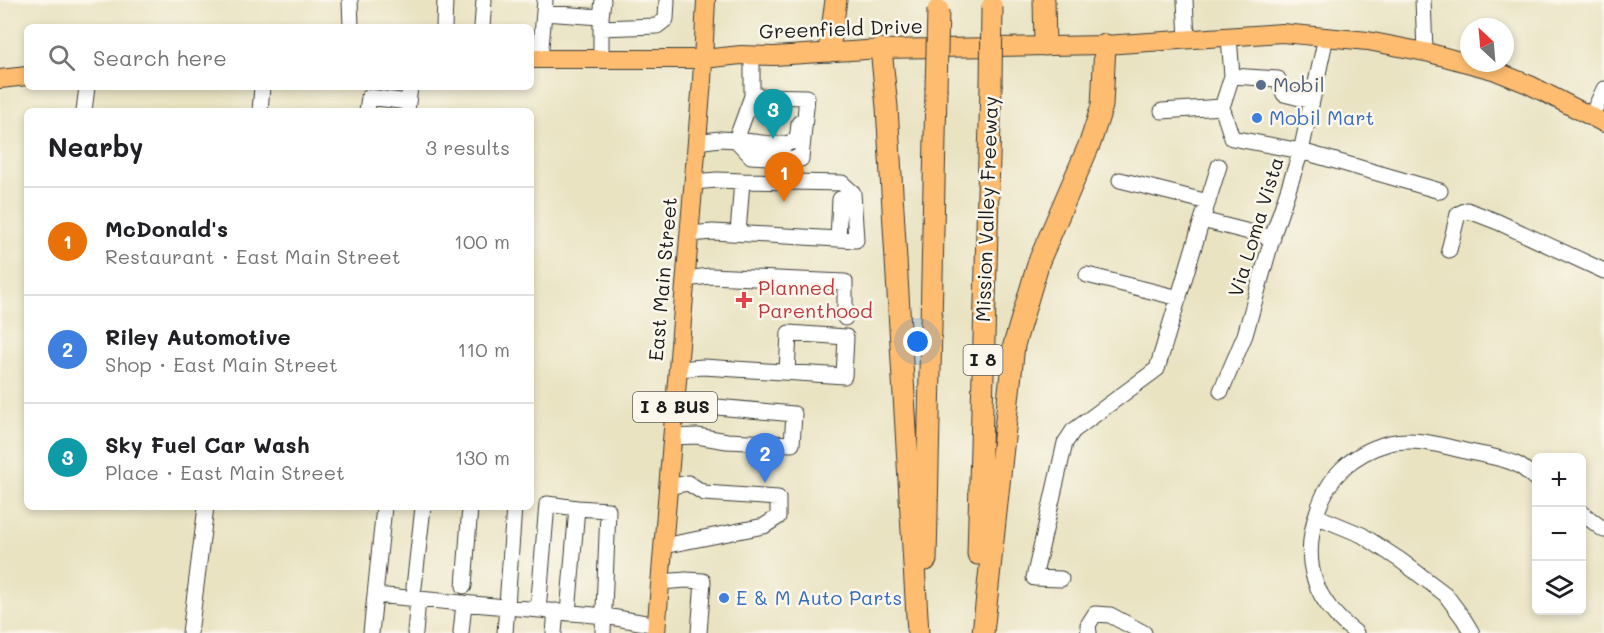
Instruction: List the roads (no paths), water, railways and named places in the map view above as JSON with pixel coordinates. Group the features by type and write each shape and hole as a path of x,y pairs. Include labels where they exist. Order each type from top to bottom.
{"highway":[{"path":"829,51 836,0"},
{"path":"1044,0 1045,45"},
{"name":"Mission Valley Freeway","path":"977,633 992,3"},
{"path":"924,633 938,5"},
{"path":"983,633 1014,345 1039,261 1090,143 1102,106 1105,45"},
{"path":"881,49 887,107 918,633"}],"main road":[{"name":"East Main Street","path":"656,629 706,0"},
{"name":"Greenfield Drive","path":"536,59 703,59 881,49 1105,45 1282,33 1368,41 1425,51 1493,70 1530,85 1597,120"},
{"path":"0,79 24,76"}],"street":[{"path":"350,0 351,24"},
{"path":"444,24 446,0"},
{"path":"482,24 484,0"},
{"path":"601,58 603,0"},
{"path":"536,59 544,6 601,22 657,26 666,19 667,0"},
{"path":"1185,0 1187,39"},
{"path":"1423,0 1425,51"},
{"path":"1229,37 1233,76 1222,107 1232,138 1301,151 1440,191"},
{"name":"Via Loma Vista","path":"1221,391 1245,335 1301,151 1326,37"},
{"path":"736,140 752,96 752,55"},
{"path":"1233,76 1278,79 1284,94 1312,101"},
{"path":"1597,120 1604,89"},
{"path":"84,108 87,90"},
{"path":"260,108 262,90"},
{"path":"696,142 736,140 751,156 801,159 807,97 752,96"},
{"path":"367,108 369,97 409,100"},
{"path":"1162,111 1222,107"},
{"path":"1061,579 1034,578 1065,443 1073,431 1157,369 1219,166"},
{"path":"689,234 713,232 856,240 853,193 842,183 717,180 693,182"},
{"path":"1120,180 1208,202"},
{"path":"738,233 742,181"},
{"path":"838,239 840,199"},
{"path":"1449,250 1458,214 1463,211 1498,222 1604,271"},
{"path":"1202,220 1273,238"},
{"path":"1087,274 1179,298"},
{"path":"685,279 710,276 845,282 845,318"},
{"path":"678,369 703,367 844,376 846,337 789,333 787,372"},
{"path":"672,437 697,436 726,441 792,444 794,414 717,407"},
{"path":"1356,633 1346,626 1325,600 1313,578 1309,552 1311,534 1323,494 1339,470 1362,454 1389,443 1422,441 1496,458 1518,465 1532,476"},
{"path":"663,546 765,526 778,517 778,498 705,493 688,483 668,487"},
{"path":"538,610 547,504 608,510 603,633"},
{"path":"554,633 562,612 577,508"},
{"path":"190,633 206,510"},
{"path":"371,633 384,510"},
{"path":"415,633 423,510"},
{"path":"464,586 470,510"},
{"path":"505,633 514,510"},
{"path":"1316,516 1362,535 1400,560 1445,594 1472,633"},
{"path":"1586,517 1604,530"},
{"path":"660,582 703,581 699,633"},
{"path":"375,595 416,593 464,603 604,616 656,629"},
{"path":"461,633 464,603"},
{"path":"1089,633 1088,625 1095,614 1110,615 1144,633"}],"place":[{"name":"Mobil","path":"1261,85"},
{"name":"Mobil Mart","path":"1257,118"},
{"name":"Sky Fuel Car Wash","path":"773,139"},
{"name":"McDonald's","path":"784,202"},
{"name":"Planned Parenthood","path":"744,300"},
{"name":"Riley Automotive","path":"765,483"},
{"name":"E & M Auto Parts","path":"724,598"}]}
